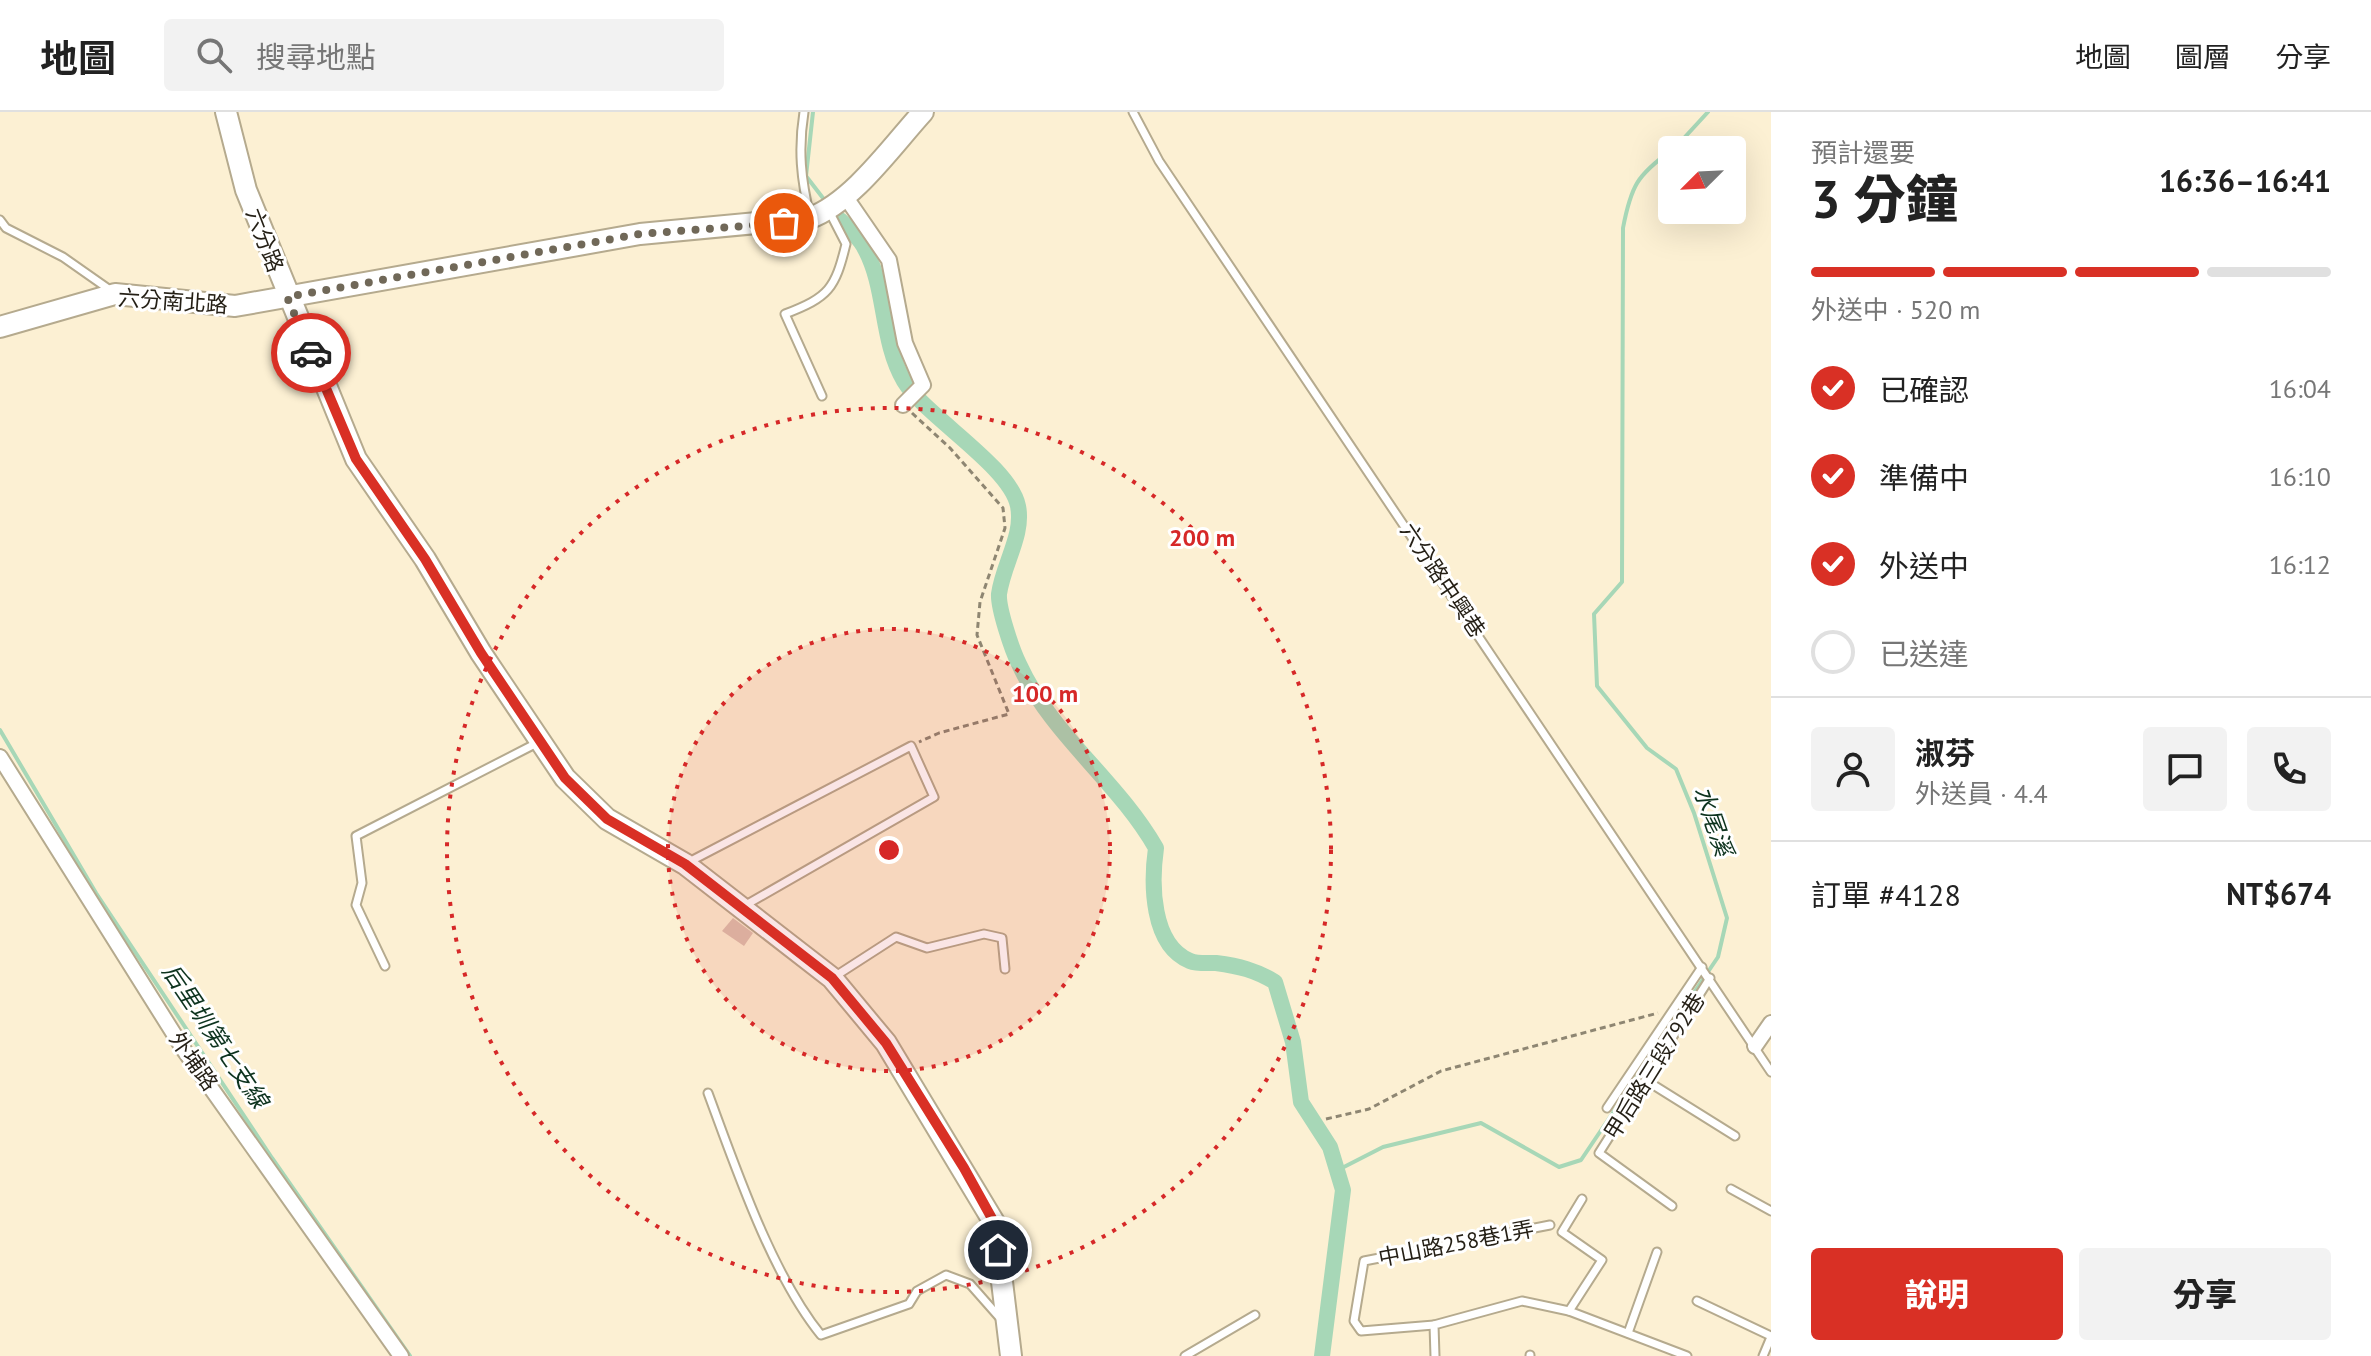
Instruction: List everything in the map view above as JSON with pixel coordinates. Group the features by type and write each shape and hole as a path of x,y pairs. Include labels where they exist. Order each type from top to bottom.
{"street":[{"name":"六分路","path":"226,112 246,190 287,297 356,459 425,559 539,742 565,778 607,819 685,864 832,978 886,1043 995,1224 1011,1356"},
{"path":"820,215 845,196 923,112"},
{"path":"845,196 889,260 905,343 923,385 903,405"},
{"name":"六分南北路","path":"0,327 115,294 235,306 640,234 820,215"},
{"name":"外埔路","path":"0,757 184,1050 401,1356"},
{"path":"1755,1046 1771,1023"}],"lane":[{"path":"804,112 799,139 801,180 820,215 846,244 838,276 818,301 785,314 822,396"},
{"name":"六分路中興巷","path":"1133,112 1159,161 1755,1046"},
{"path":"0,220 6,228 63,257 115,294"},
{"path":"385,966 356,905 362,883 356,836 539,742"},
{"path":"685,864 911,746 934,797 742,907"},
{"path":"832,978 896,937 927,948 984,934 1002,938 1005,969"},
{"path":"1607,1108 1702,967"},
{"name":"甲后路三段792巷","path":"1672,1206 1599,1153 1710,978"},
{"path":"1755,1046 1771,1072"},
{"path":"1647,1081 1735,1136"},
{"path":"708,1093 738,1177 804,1315 821,1335 909,1304 917,1291 946,1275 970,1284 1007,1326"},
{"path":"1731,1189 1771,1211"},
{"path":"1569,1311 1602,1260 1562,1232 1582,1199"},
{"name":"中山路258巷1弄","path":"1434,1325 1361,1331 1354,1321 1364,1261 1550,1225"},
{"path":"1628,1333 1657,1252"},
{"path":"1435,1356 1434,1325 1522,1301 1569,1311 1687,1356"},
{"path":"1697,1301 1771,1337 1763,1356"},
{"path":"1185,1356 1255,1315"}],"path":[{"path":"903,405 950,448 1003,508 1005,528 980,602 977,635 1009,714 939,733 911,746"},
{"path":"1326,1119 1369,1109 1441,1071 1673,1009"}],"building":[{"path":"733,918 753,933 744,946 722,931"}],"waterway":[{"path":"813,112 806,176 826,202"},
{"name":"水尾溪","path":"1686,136 1708,112"},
{"name":"水尾溪","path":"1338,1170 1383,1147 1481,1123 1559,1167 1581,1160 1718,957 1727,918 1694,813 1676,769 1647,748 1597,686 1594,614 1622,582 1623,228 1637,183 1658,161"},
{"path":"840,220 859,240 871,263 891,349 904,381 930,410 984,458 1012,491 1018,506 1018,528 999,594 1009,639 1019,664 1049,714 1123,801 1156,848 1156,912 1168,942 1177,953 1190,961 1240,967 1275,982 1293,1042 1301,1102 1330,1147 1343,1190 1322,1356"},
{"name":"后里圳第七支線","path":"0,730 96,893 272,1158 410,1356"}],"way so far":[{"path":"311,353 287,297 404,273 640,234 784,223"}],"route":[{"path":"311,353 356,459 425,559 481,653 565,778 607,819 685,864 832,978 886,1043 964,1168 995,1224 998,1250"}]}
